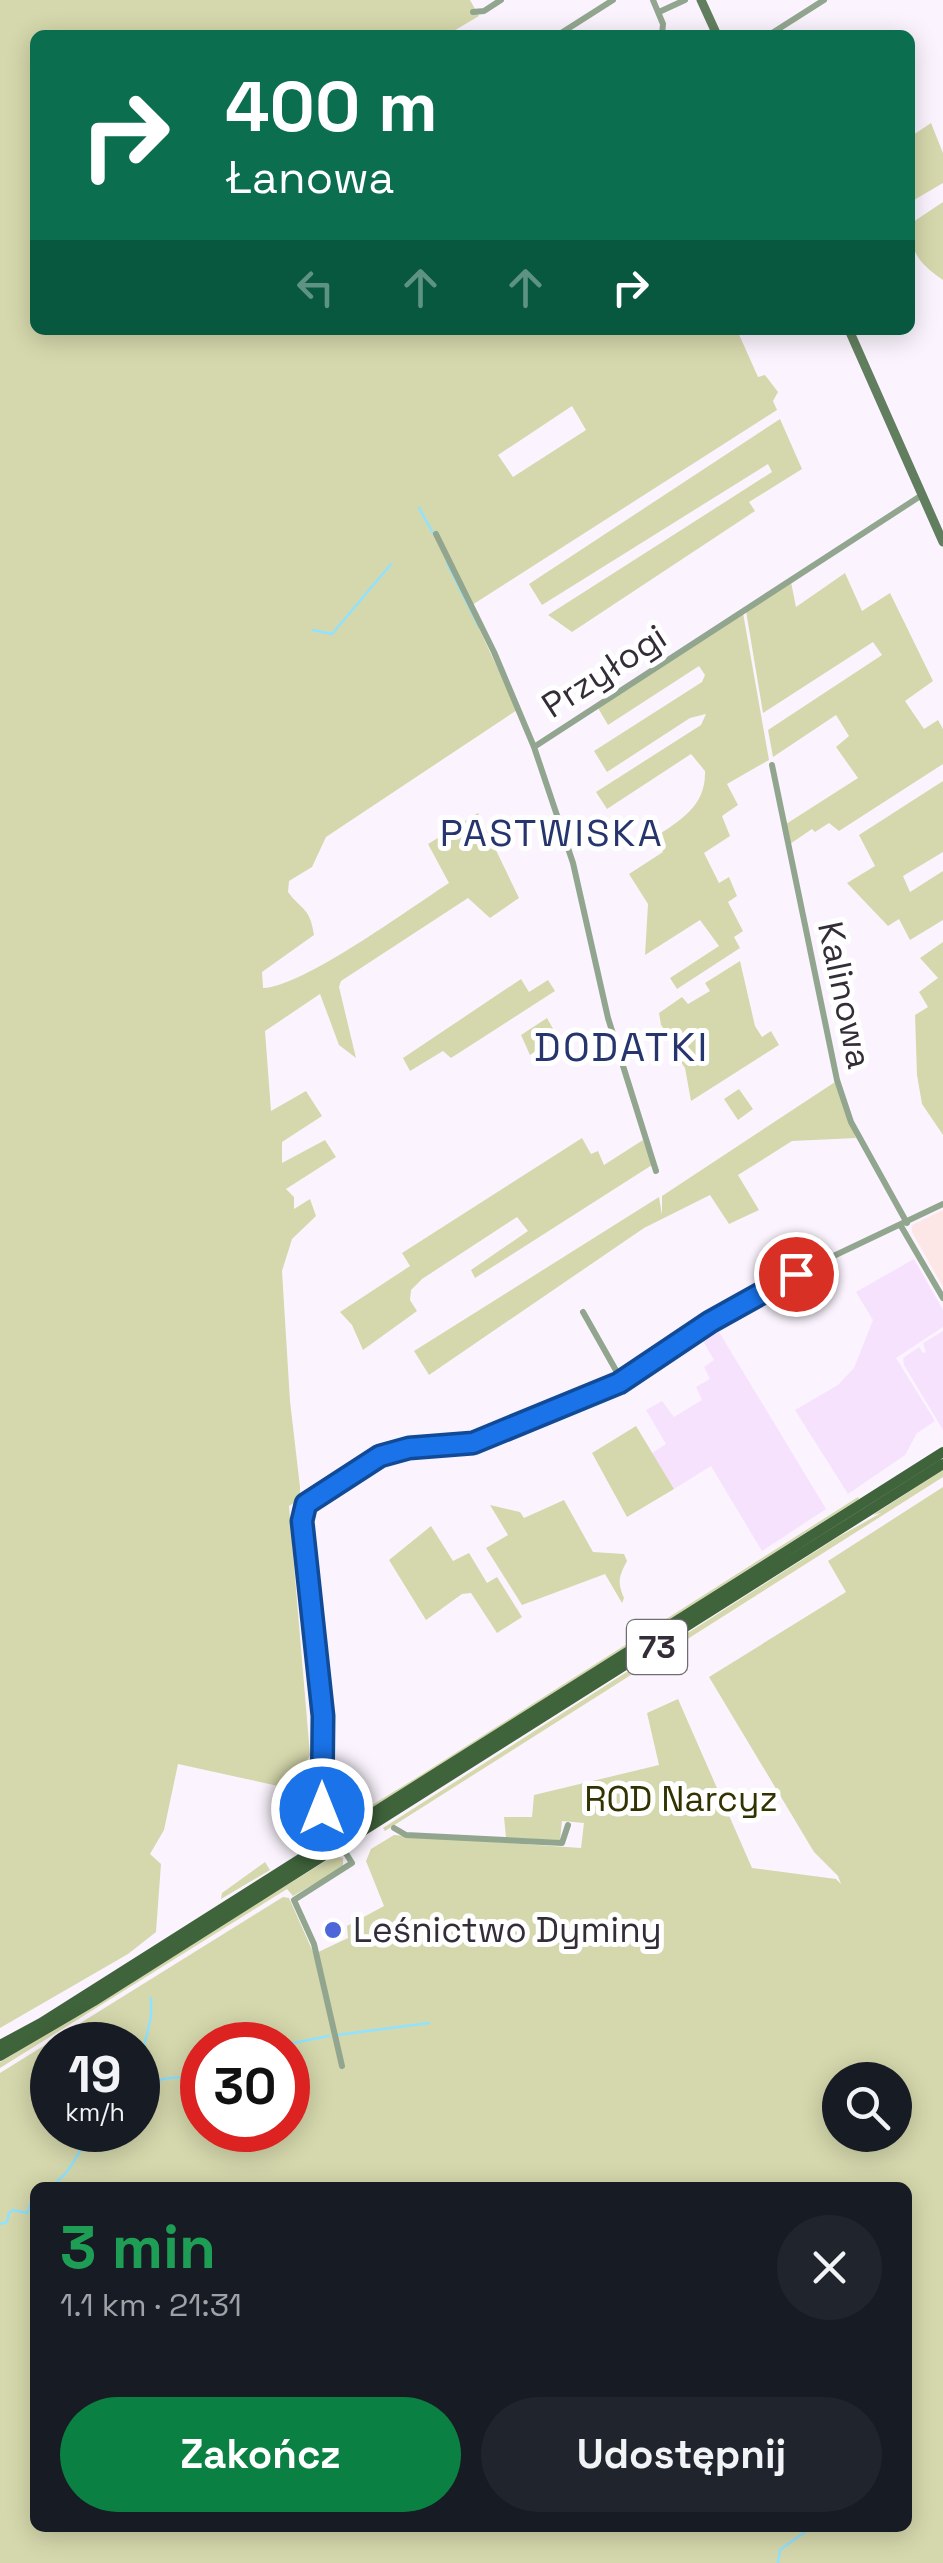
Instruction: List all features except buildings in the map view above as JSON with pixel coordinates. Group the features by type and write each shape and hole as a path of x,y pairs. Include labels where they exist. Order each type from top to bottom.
{"main road":[{"name":"73","path":"0,2056 36,2038 943,1452"},
{"name":"73","path":"0,2045 338,1842 943,1464"}],"street":[{"path":"473,12 484,11 500,0"},
{"path":"566,30 612,0"},
{"path":"653,0 662,30"},
{"path":"658,12 685,0"},
{"path":"701,0 715,30"},
{"path":"777,30 824,0"},
{"path":"850,335 943,542"},
{"name":"Przyłogi","path":"656,1171 608,1018 573,863 534,747 922,495"},
{"path":"436,534 494,652 534,747"},
{"name":"Kalinowa","path":"772,765 837,1080 851,1122 943,1298"},
{"path":"342,2066 314,1944 294,1900 352,1863 322,1814 323,1716 302,1521 306,1504 380,1456 409,1448 473,1443 622,1381 766,1290 943,1204"},
{"path":"583,1312 622,1381"},
{"path":"562,1844 568,1824"},
{"path":"394,1828 406,1834 574,1846"}],"shaded area":[{"path":"943,1210 943,1287 912,1232 912,1225"},
{"path":"914,1259 943,1310 943,1327 896,1358 935,1421 917,1433 905,1455 848,1494 795,1410 838,1385 854,1368 873,1320 856,1292"},
{"path":"716,1327 826,1509 762,1551 711,1466 674,1489 652,1453 666,1444 646,1410 662,1401 674,1417 702,1400 696,1387 710,1379 704,1367 714,1360 700,1336"},
{"path":"943,1331 943,1430 903,1358 919,1347 926,1352 923,1343"}],"green space":[{"path":"0,0 470,0 479,16 455,30 30,30 30,335 739,335 758,377 765,375 778,392 773,401 777,410 469,607 517,710 326,837 312,867 289,881 288,892 308,914 314,935 262,972 263,988 303,975 329,961 449,883 428,844 478,813 519,898 490,918 468,898 341,981 339,987 356,1058 339,1045 320,994 265,1031 271,1111 306,1091 322,1116 282,1142 282,1163 325,1140 336,1157 286,1189 294,1197 294,1209 310,1199 316,1216 292,1239 282,1271 300,1487 300,1499 289,1506 310,1755 292,1789 178,1764 164,1830 150,1854 161,1864 156,1932 128,1954 0,2028","holes":["572,406 586,430 513,477 498,455"]},
{"path":"931,123 943,153 943,183 915,199 915,134"},
{"path":"943,202 943,280 918,257 915,221"},
{"path":"780,419 802,469 749,502 755,511 572,632 548,615 772,472 768,464 542,605 529,584"},
{"path":"845,573 862,611 890,593 933,681 905,701 924,729 938,720 943,729 943,764 839,831 829,823 790,844 786,824 858,778 836,747 849,736 836,715 773,757 768,730 882,655 873,642 763,713 746,611 791,582 796,607"},
{"path":"743,613 769,760 727,784 738,805 722,816 730,836 704,853 719,883 729,877 737,896 728,902 743,931 734,937 740,948 677,989 670,978 719,946 700,920 645,955 648,904 629,874 663,852 654,838 696,803 705,771 691,754 607,809 596,792 701,725 706,714 690,718 607,772 594,751 702,682 705,675 699,666 608,725 598,708"},
{"path":"943,781 943,852 903,876 910,892 943,871 943,920 910,940 899,919 888,926 847,883 875,866 859,835"},
{"path":"943,942 943,1135 922,1104 915,1015 928,1007 919,992 938,978 920,958"},
{"path":"740,961 755,1026 762,1037 771,1031 779,1045 691,1101 685,1068 670,1046 674,1043 661,1025 659,1013 682,997 688,1004 710,991 705,983"},
{"path":"521,979 529,992 548,980 555,991 451,1058 443,1051 410,1071 403,1058"},
{"path":"547,1018 557,1036 530,1055 521,1035"},
{"path":"835,1082 856,1138 792,1141 738,1175 759,1210 729,1224 710,1195 644,1228 429,1375 414,1351 659,1197 662,1215 662,1196"},
{"path":"739,1089 753,1109 738,1120 724,1099"},
{"path":"582,1138 591,1154 598,1151 604,1165 643,1140 652,1165 475,1278 471,1270 528,1231 517,1217 422,1279 411,1290 410,1300 417,1311 363,1350 352,1325 340,1312 410,1266 402,1253"},
{"path":"636,1426 674,1489 627,1517 592,1453"},
{"path":"943,1470 943,1477 385,1831 383,1828 881,1513 873,1515"},
{"name":"ROD Narcyz","path":"943,1487 943,2563 0,2563 0,2073 30,2054 30,2152 160,2152 160,2022 82,2022 283,1897 289,1898 314,1954 348,1938 347,1926 384,1906 366,1861 371,1849 394,1835 581,1848 584,1823 562,1821 560,1840 506,1838 504,1817 532,1817 534,1795 659,1765 647,1713 678,1699 752,1868 836,1879 841,1884 814,1852 709,1677 846,1592 828,1561"},
{"path":"858,1497 347,1824 339,1823 341,1816 359,1813 416,1778"},
{"path":"564,1500 593,1552 624,1554 627,1561 620,1579 622,1603 605,1574 522,1605 486,1548 508,1535 490,1505 520,1512 524,1518"},
{"path":"431,1526 453,1561 469,1553 487,1583 497,1577 522,1617 497,1633 471,1593 462,1594 426,1620 389,1560"},
{"path":"334,1856 343,1858 343,1867 293,1896 287,1889 74,2022 65,2022"},
{"path":"265,1862 270,1870 221,1899 222,1893"},
{"path":"30,2043 30,2049 0,2068 0,2062"}],"waterway":[{"path":"419,508 433,533"},
{"path":"447,563 479,627"},
{"path":"313,630 332,634 391,564"},
{"path":"150,2022 151,1998"},
{"path":"337,2035 429,2023"},
{"path":"310,2040 329,2036"},
{"path":"160,2080 180,2077"},
{"path":"57,2182 79,2152"},
{"path":"0,2224 7,2222 13,2210 27,2213 30,2206"},
{"path":"778,2563 780,2550 805,2532"}],"place":[{"name":"Leśnictwo Dyminy","path":"333,1930"}],"district":[{"name":"PASTWISKA","path":"552,833"},
{"name":"DODATKI","path":"622,1047"}],"route":[{"path":"322,1809 323,1716 302,1521 306,1504 380,1456 409,1448 473,1443 600,1392 638,1372 710,1322 796,1274"}]}
